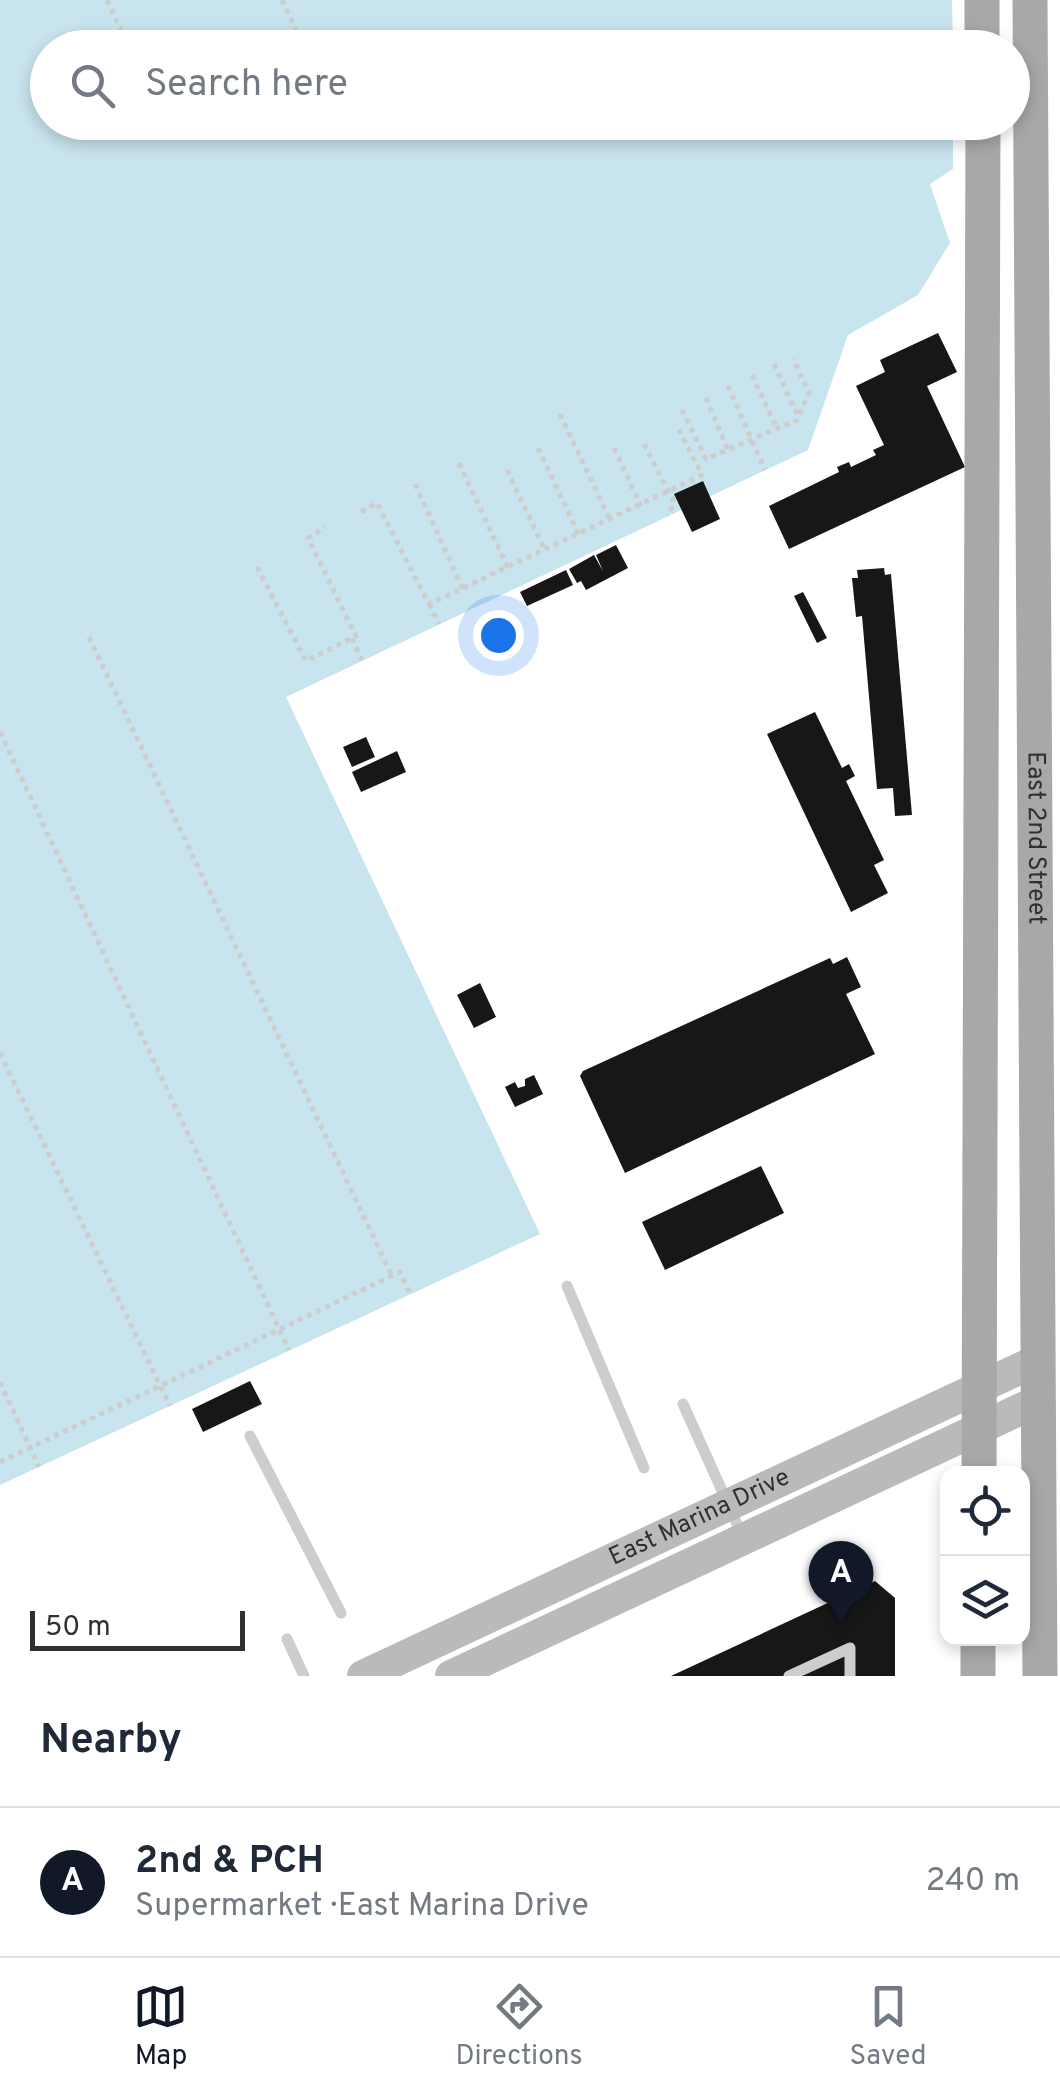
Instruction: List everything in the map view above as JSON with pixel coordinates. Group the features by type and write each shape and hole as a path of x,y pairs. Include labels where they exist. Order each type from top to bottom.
{"main road":[{"path":"982,0 982,30"},
{"name":"East 2nd Street","path":"1030,0 1040,1676"},
{"path":"979,1466 982,140"},
{"path":"1036,1227 1060,1257"},
{"name":"East Marina Drive","path":"363,1676 1038,1360"},
{"name":"East Marina Drive","path":"450,1676 1038,1401"},
{"path":"978,1646 978,1676"}],"lane":[{"path":"567,1286 644,1468"},
{"path":"684,1404 744,1539"},
{"path":"250,1436 341,1613"},
{"path":"286,1639 304,1676"},
{"path":"789,1676 850,1648 850,1676"}],"path":[{"path":"107,0 121,30"},
{"path":"282,0 296,30"},
{"path":"682,410 706,459 776,429 799,417 808,394 793,359"},
{"path":"774,364 799,417"},
{"path":"752,375 776,429"},
{"path":"728,386 765,470"},
{"path":"706,398 728,450"},
{"path":"560,414 610,520"},
{"path":"429,604 702,475 678,428"},
{"path":"644,444 674,502 668,516"},
{"path":"538,448 579,534"},
{"path":"614,448 641,506"},
{"path":"459,463 508,568"},
{"path":"507,470 544,550"},
{"path":"415,484 462,589"},
{"path":"362,512 377,504 439,624"},
{"path":"258,566 306,661 356,636 308,538 325,527"},
{"path":"89,637 392,1276"},
{"path":"352,638 362,660"},
{"path":"0,732 290,1350"},
{"path":"0,1053 170,1406"},
{"path":"0,1462 400,1272 410,1294"},
{"path":"0,1382 39,1467"}],"water":[{"path":"0,0 1060,0 1030,102 1030,30 30,30 30,140 1019,140 1013,160 956,167 930,184 950,243 918,295 848,335 808,450 286,697 540,1234 0,1485"}],"pier":[{"path":"952,0 1060,0 1060,184 1013,165 953,175 953,140 1030,140 1030,30 953,30"}],"building":[{"path":"938,333 957,372 927,386 965,467 789,549 769,506 839,472 837,467 849,462 851,467 876,455 873,450 884,445 856,386 885,372 880,360"},
{"path":"703,481 720,519 692,532 674,494"},
{"path":"616,545 628,568 586,590 581,581 577,583 569,569 594,555 603,571 596,555"},
{"path":"884,568 885,575 891,574 912,815 895,816 893,788 877,789 862,616 856,617 852,578 858,578 857,570"},
{"path":"566,570 573,585 527,606 520,592"},
{"path":"803,592 827,638 817,643 794,596"},
{"path":"815,712 842,768 849,764 855,776 846,781 884,860 874,865 888,893 851,912 767,734"},
{"path":"366,737 375,757 352,767 343,747"},
{"path":"397,751 406,772 361,792 352,772"},
{"path":"847,957 861,987 846,994 875,1054 625,1173 580,1076 583,1071 830,958 833,964"},
{"path":"480,983 496,1017 474,1028 457,995"},
{"path":"534,1075 543,1094 515,1107 505,1087 515,1082 518,1088 525,1086 525,1079"},
{"path":"761,1166 784,1213 665,1270 642,1222"},
{"path":"250,1381 262,1404 203,1432 192,1409"},
{"path":"875,1581 895,1598 895,1676 671,1676"}],"place":[{"name":"2nd & PCH","path":"841,1623"}]}
